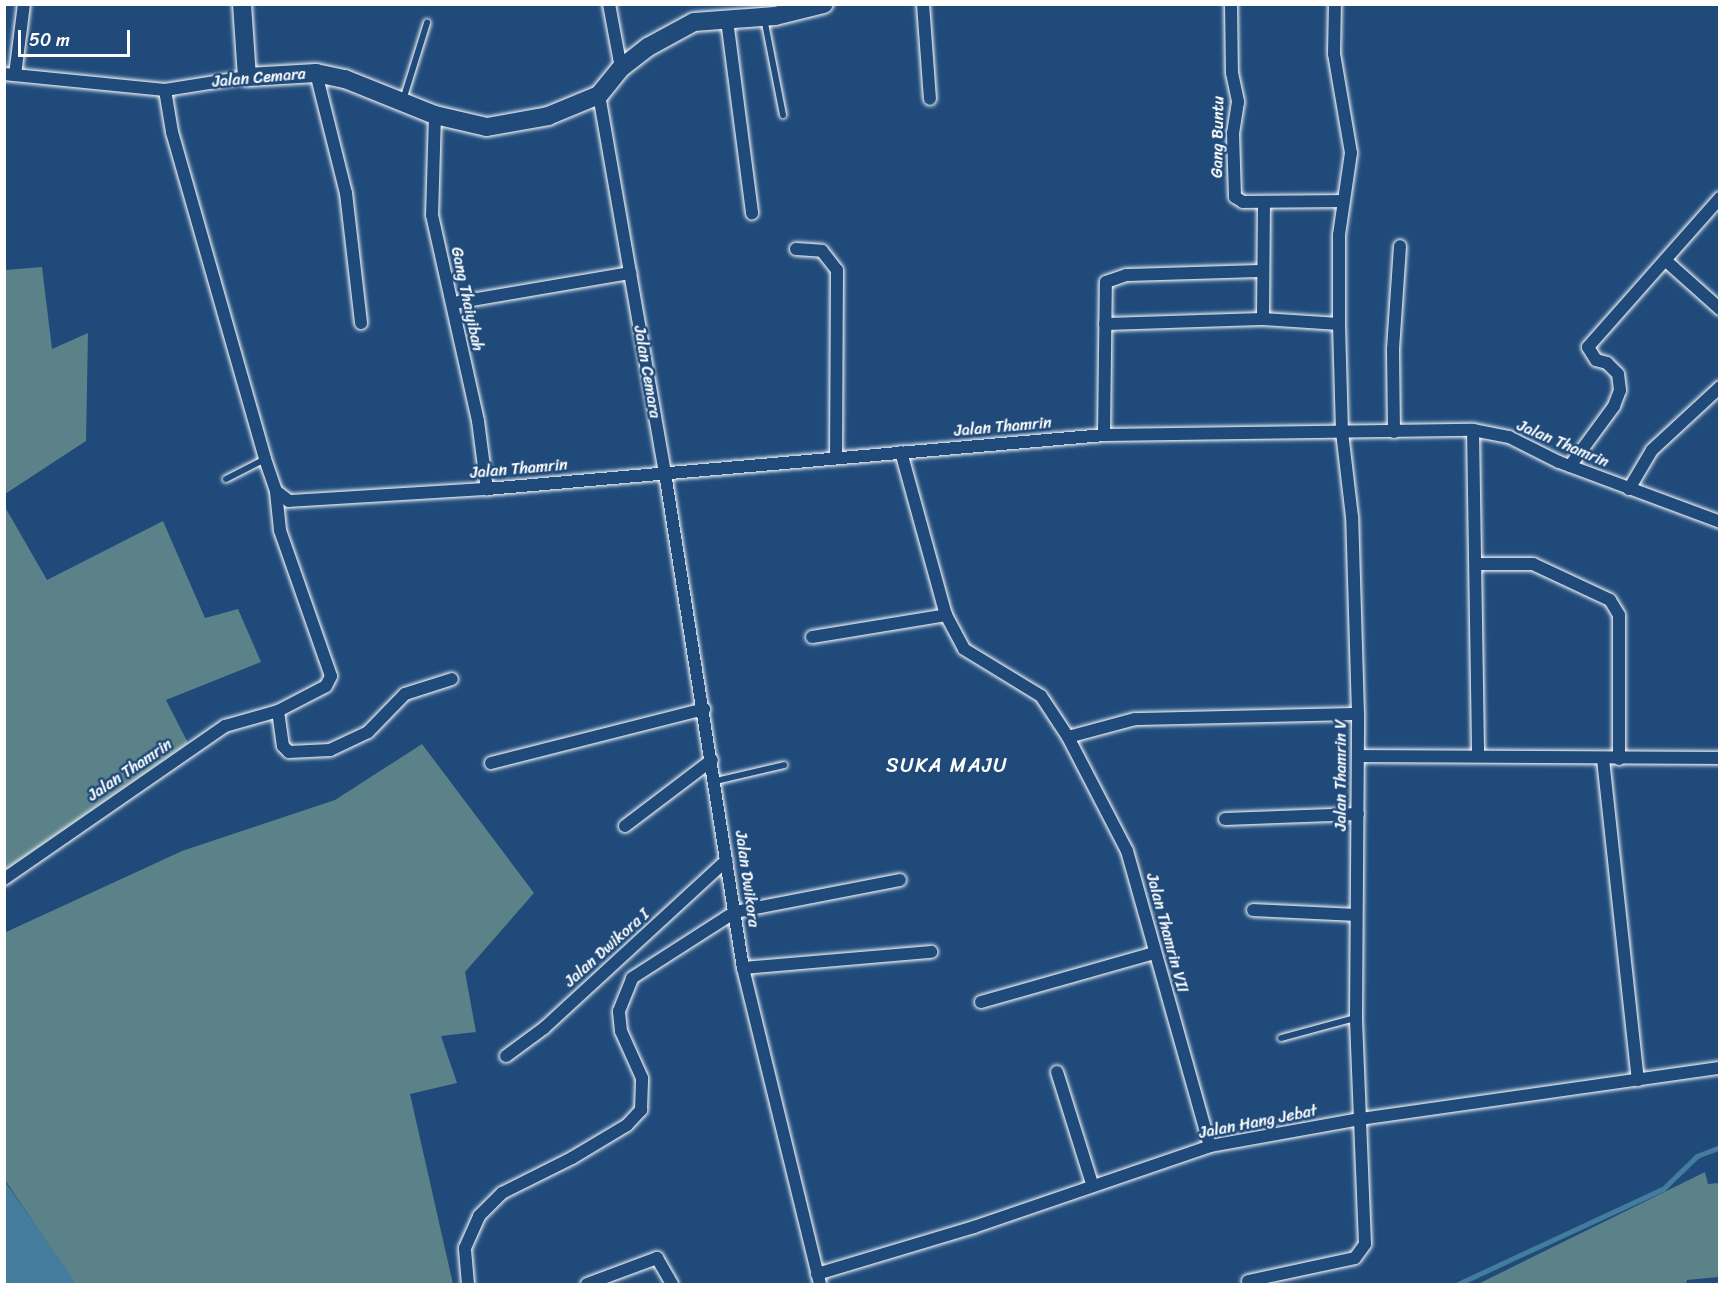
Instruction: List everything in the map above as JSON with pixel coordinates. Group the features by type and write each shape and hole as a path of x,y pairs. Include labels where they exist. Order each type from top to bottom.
{"street":[{"path":"10,74 24,4"},
{"path":"242,4 247,77"},
{"path":"609,4 621,68"},
{"path":"922,4 930,99"},
{"name":"Gang Buntu","path":"1232,4 1232,73 1238,102 1233,133 1235,197 1244,202 1342,201"},
{"name":"Jalan Thamrin V","path":"1248,1281 1360,1255 1365,1244 1356,1018 1358,714 1352,517 1342,432 1340,324 1342,201 1351,153 1334,54 1335,4"},
{"name":"Jalan Cemara","path":"10,74 165,90 247,77 316,73 345,79 435,115 487,127 548,116 599,95 621,68 672,32 694,22 764,17 813,6"},
{"path":"727,20 752,213"},
{"path":"316,73 346,193 361,323"},
{"name":"Jalan Thamrin","path":"4,879 225,726 278,711 326,686 331,676 280,530 276,491 172,132 165,90"},
{"name":"Jalan Cemara","path":"599,95 665,473"},
{"name":"Gang Thaiyibah","path":"435,115 432,216 454,303 487,489"},
{"path":"1570,466 1614,406 1620,390 1618,374 1608,363 1596,360 1588,347 1719,198"},
{"path":"1263,320 1261,271 1264,202"},
{"path":"1394,432 1394,349 1400,246"},
{"path":"796,249 822,251 837,270 836,458"},
{"path":"1665,260 1719,309"},
{"path":"1104,435 1106,282 1115,276 1261,271"},
{"path":"454,303 630,273"},
{"path":"1105,324 1263,320 1340,324"},
{"path":"1629,489 1652,450 1719,387"},
{"path":"1473,430 1478,755"},
{"name":"Jalan Thamrin","path":"276,491 288,501 487,489 1104,435 1473,430 1509,437 1570,466 1719,522"},
{"name":"Jalan Thamrin VII","path":"901,453 946,615 964,649 1041,696 1068,737 1127,851 1210,1146"},
{"name":"Jalan Dwikora","path":"665,473 716,781 743,969 819,1279"},
{"path":"1476,564 1533,564 1610,600 1618,615 1619,759"},
{"path":"812,637 946,615"},
{"path":"278,711 283,746 289,752 330,750 368,732 405,694 452,679"},
{"path":"491,764 704,709"},
{"path":"1068,737 1135,719 1358,714"},
{"path":"1359,756 1719,758"},
{"path":"1603,759 1638,1080"},
{"path":"625,826 712,760"},
{"path":"1225,819 1358,814"},
{"name":"Jalan Dwikora I","path":"506,1056 544,1028 727,860"},
{"path":"468,1284 465,1248 479,1216 494,1200 627,1125 641,1110 642,1078 621,1031 619,1011 632,978 735,912 900,880"},
{"path":"1253,910 1356,915"},
{"path":"743,969 931,952"},
{"path":"981,1002 1154,953"},
{"name":"Jalan Hang Jebat","path":"819,1279 974,1227 1092,1184 1210,1146 1360,1119 1719,1068"},
{"path":"1057,1072 1092,1184"},
{"path":"587,1284 657,1258 672,1284"}],"lane":[{"path":"764,17 783,115"},
{"path":"403,101 427,23"},
{"path":"226,479 265,459"},
{"path":"716,781 784,765"},
{"path":"1281,1038 1356,1018"}],"green space":[{"path":"42,267 52,349 88,333 86,441 5,494 5,270"},
{"path":"5,507 47,580 163,521 205,618 238,609 261,662 166,700 188,743 5,870"},
{"path":"422,744 534,893 465,972 476,1032 441,1036 457,1083 410,1094 453,1284 75,1284 5,1180 4,933 182,851 335,800"},
{"path":"1705,1172 1708,1184 1719,1183 1719,1277 1687,1280 1686,1284 1478,1284"}],"water":[{"path":"4,1180 69,1273 75,1284 5,1284"}],"waterway":[{"path":"1458,1284 1663,1189 1697,1156 1720,1147"}],"district":[{"name":"SUKA MAJU","path":"947,765"}]}
